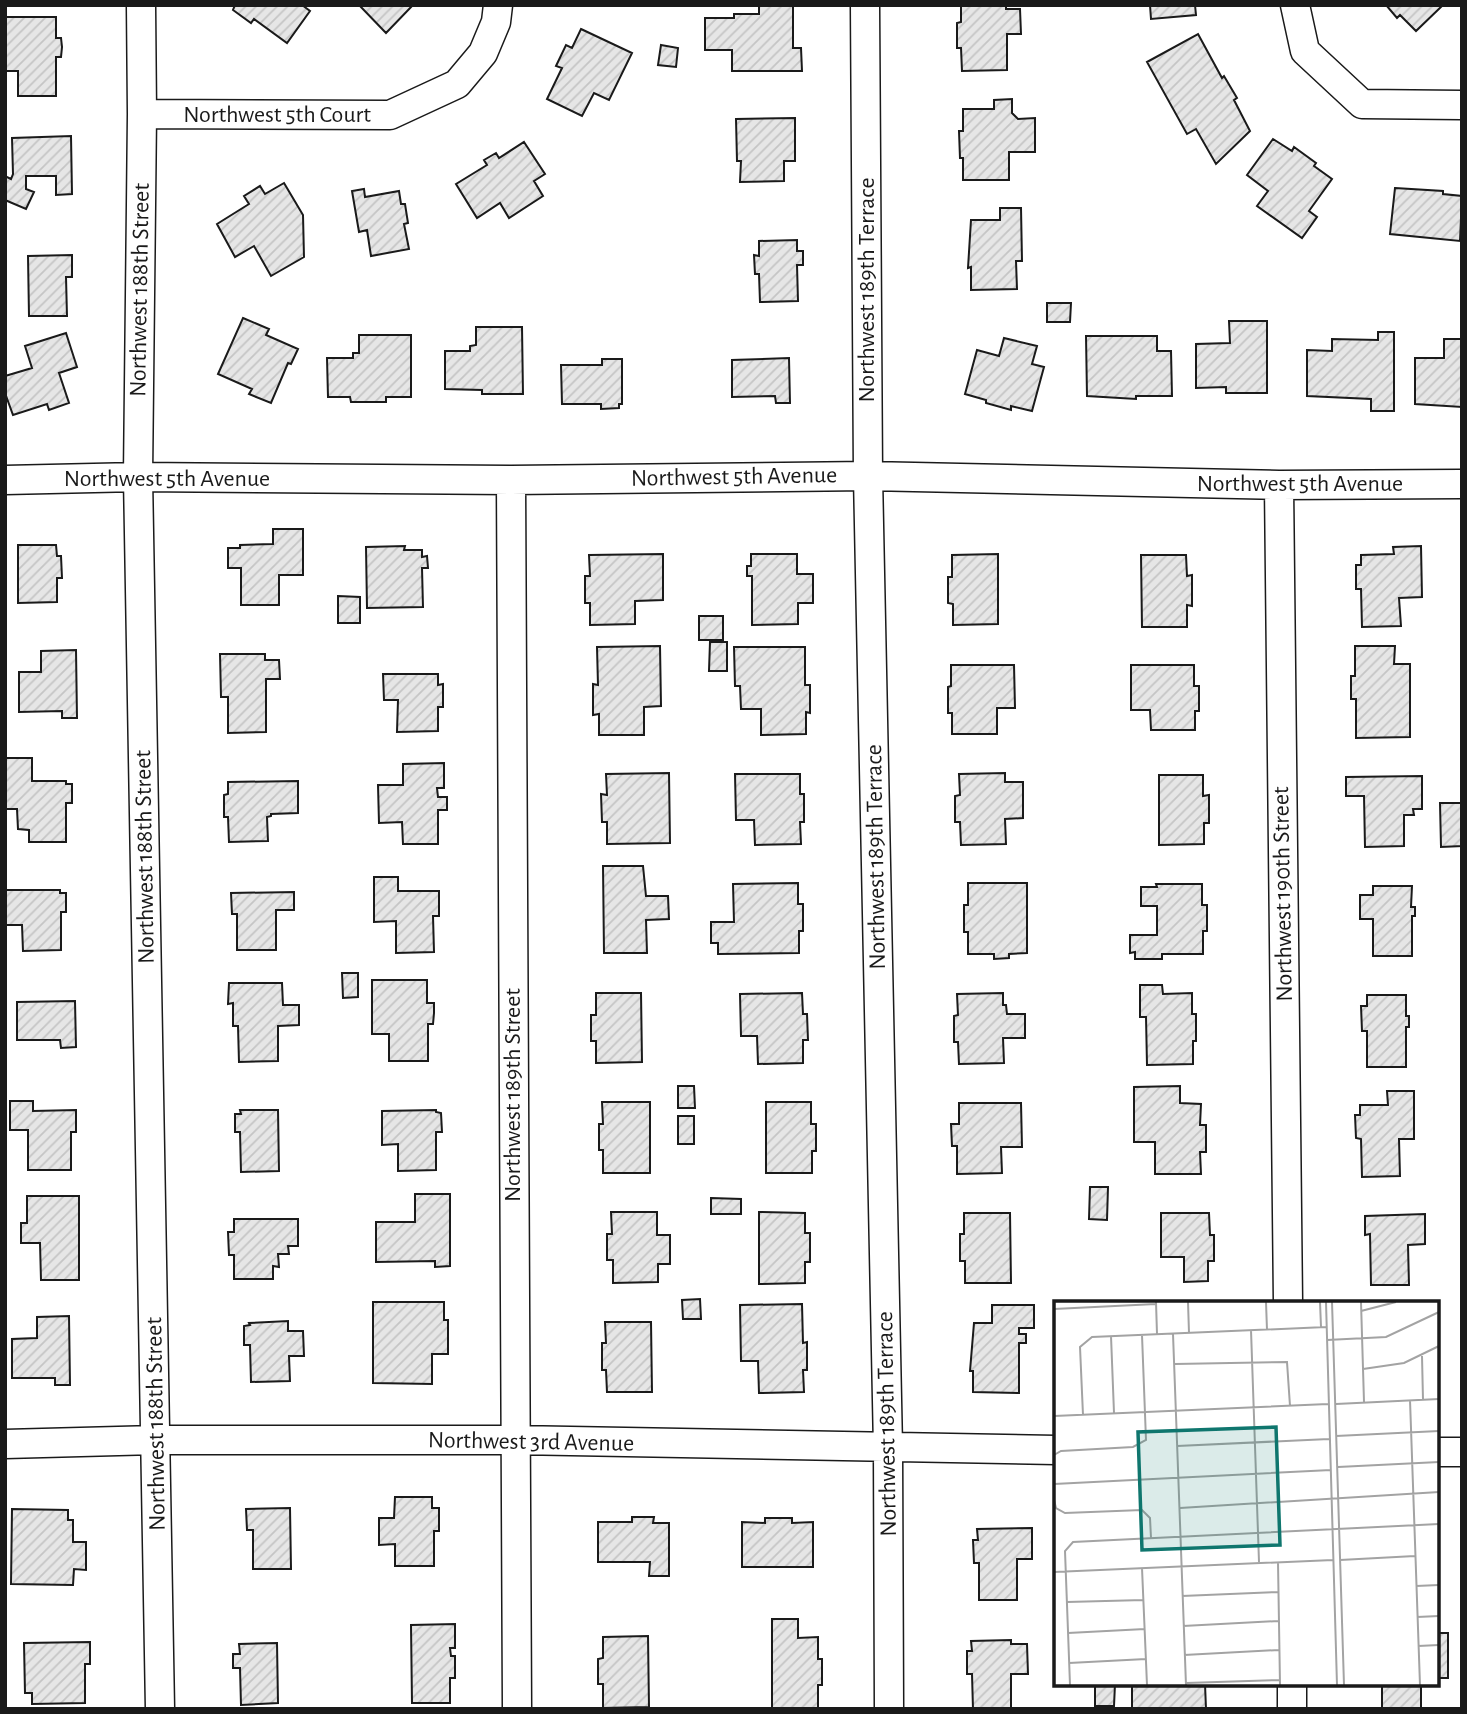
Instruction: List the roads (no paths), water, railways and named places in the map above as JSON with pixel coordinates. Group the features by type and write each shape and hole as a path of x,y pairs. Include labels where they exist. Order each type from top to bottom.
{"street":[{"name":"Northwest 188th Street","path":"141,5 138,477 160,1709"},
{"name":"Northwest 189th Terrace","path":"866,5 868,475 888,1448 889,1709"},
{"path":"1296,5 1305,51 1362,104 1462,105"},
{"name":"Northwest 5th Court","path":"142,114 390,115 457,84 483,53 497,14"},
{"name":"Northwest 5th Avenue","path":"5,480 138,477 511,480 868,475 1279,485 1462,484"},
{"name":"Northwest 189th Street","path":"511,480 517,1709"},
{"name":"Northwest 190th Street","path":"1279,485 1288,1301"},
{"name":"Northwest 3rd Avenue","path":"5,1444 156,1440 515,1440 1054,1450"},
{"path":"1439,1452 1462,1452"},
{"path":"1292,1686 1292,1709"}]}
